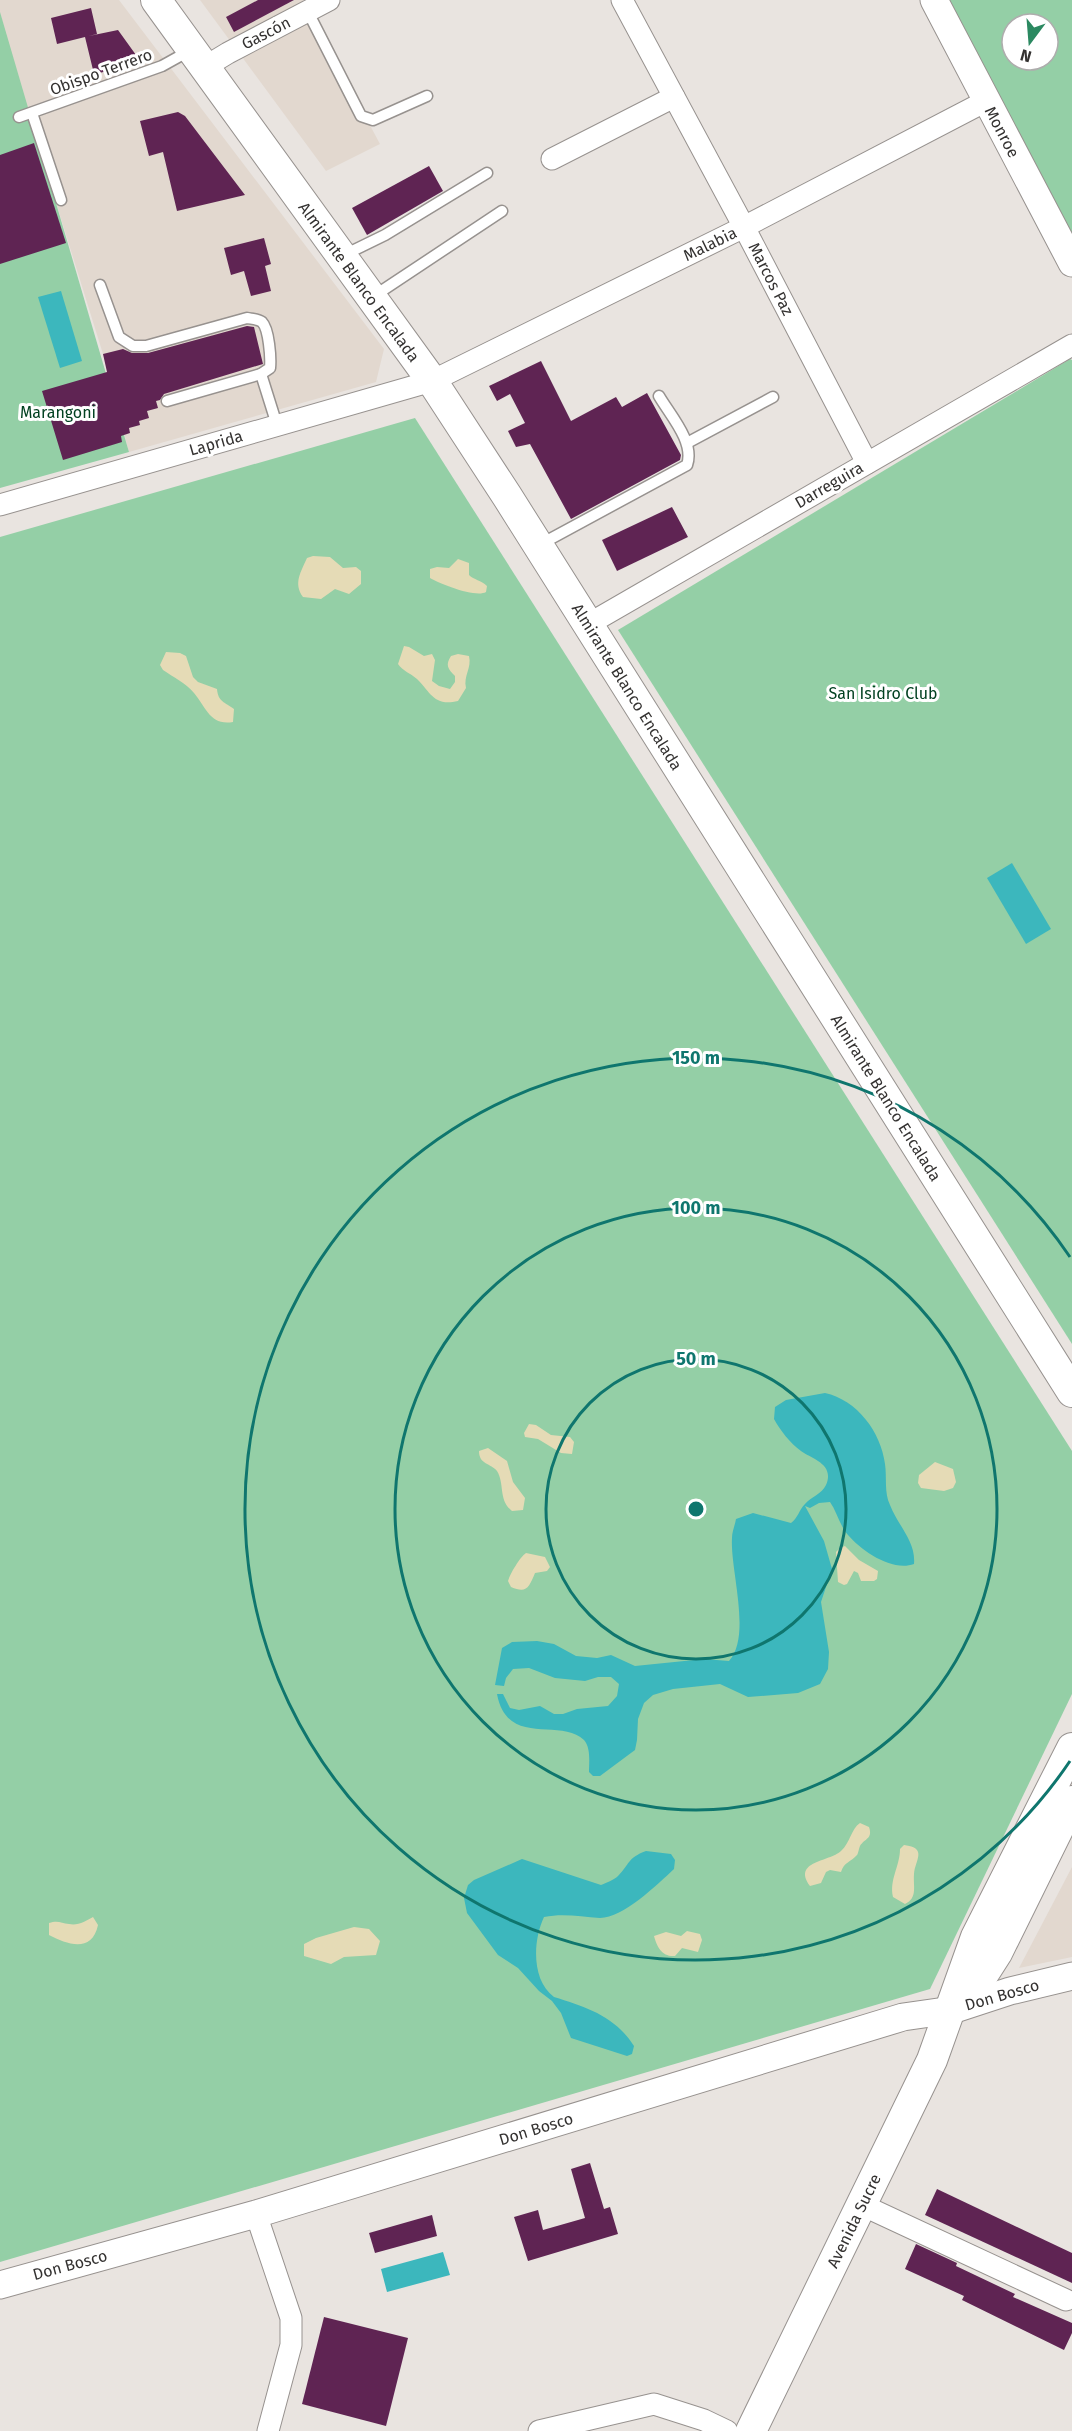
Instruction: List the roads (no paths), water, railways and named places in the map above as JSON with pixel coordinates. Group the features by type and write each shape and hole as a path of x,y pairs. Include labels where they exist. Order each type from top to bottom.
{"main road":[{"name":"Almirante Blanco Encalada","path":"156,0 432,381 1072,1392"},
{"name":"Avenida Sucre","path":"751,2431 932,2060 952,2010 976,1937 1072,1748"},
{"name":"Avenida Sucre","path":"952,2010 974,1989 997,1953 1072,1801"}],"street":[{"name":"Gascón","path":"199,58 228,53 329,0"},
{"name":"Marcos Paz","path":"622,0 867,463"},
{"name":"Monroe","path":"934,0 1072,263"},
{"path":"552,159 674,97"},
{"name":"Malabia","path":"432,381 744,227 986,101"},
{"name":"Darreguira","path":"587,625 1072,345"},
{"name":"Laprida","path":"0,505 432,381"},
{"name":"Don Bosco","path":"0,2285 256,2214 903,2017 952,2010 1010,1991 1072,1976"},
{"path":"862,2205 1066,2300"},
{"path":"256,2214 291,2318 291,2345 268,2431"},
{"path":"539,2431 654,2404 704,2420 727,2431"}],"lane":[{"path":"308,12 361,116 373,120 427,96"},
{"name":"Obispo Terrero","path":"19,117 162,66 199,58"},
{"path":"32,113 61,200"},
{"path":"341,256 385,235 487,172"},
{"path":"371,298 502,211"},
{"path":"100,285 118,337 133,346 146,346 247,318 260,320 264,325 271,355 270,368 261,374 167,401"},
{"path":"261,374 277,426"},
{"path":"538,546 687,465 690,457 687,444 659,396"},
{"path":"687,444 774,397"}],"water":[{"path":"61,291 82,361 60,368 38,297"},
{"path":"1012,863 1051,929 1026,944 987,878"},
{"path":"825,1393 837,1397 857,1410 873,1429 883,1452 888,1500 912,1548 914,1564 905,1566 887,1563 869,1553 845,1531 830,1502 819,1503 810,1508 805,1506 824,1541 832,1569 821,1602 829,1652 828,1669 820,1684 798,1693 748,1697 720,1684 673,1689 653,1695 644,1703 638,1719 635,1750 600,1776 593,1776 589,1772 588,1747 584,1740 574,1734 536,1729 512,1721 503,1711 497,1694 503,1694 510,1708 519,1710 540,1706 554,1714 563,1714 577,1709 608,1706 617,1696 619,1684 611,1677 598,1677 585,1681 555,1678 529,1668 513,1669 506,1678 504,1686 495,1685 502,1648 512,1642 537,1641 554,1644 576,1656 597,1658 611,1655 635,1666 704,1659 729,1661 736,1650 740,1620 732,1551 732,1536 736,1519 753,1513 791,1523 805,1504 824,1488 828,1478 825,1467 821,1463 797,1448 782,1432 774,1419 775,1407 786,1400"},
{"path":"646,1851 671,1854 675,1860 674,1869 640,1899 609,1917 559,1915 544,1917 536,1948 538,1970 547,1990 554,1997 599,2014 618,2027 634,2046 632,2054 627,2056 571,2038 561,2013 552,2001 539,1991 518,1968 498,1955 467,1913 464,1898 468,1885 474,1880 522,1859 601,1885 616,1877 632,1859"},
{"path":"443,2252 450,2275 387,2292 381,2269"}],"park label":[{"name":"Marangoni","path":"58,412"},
{"name":"San Isidro Club","path":"883,693"}]}
